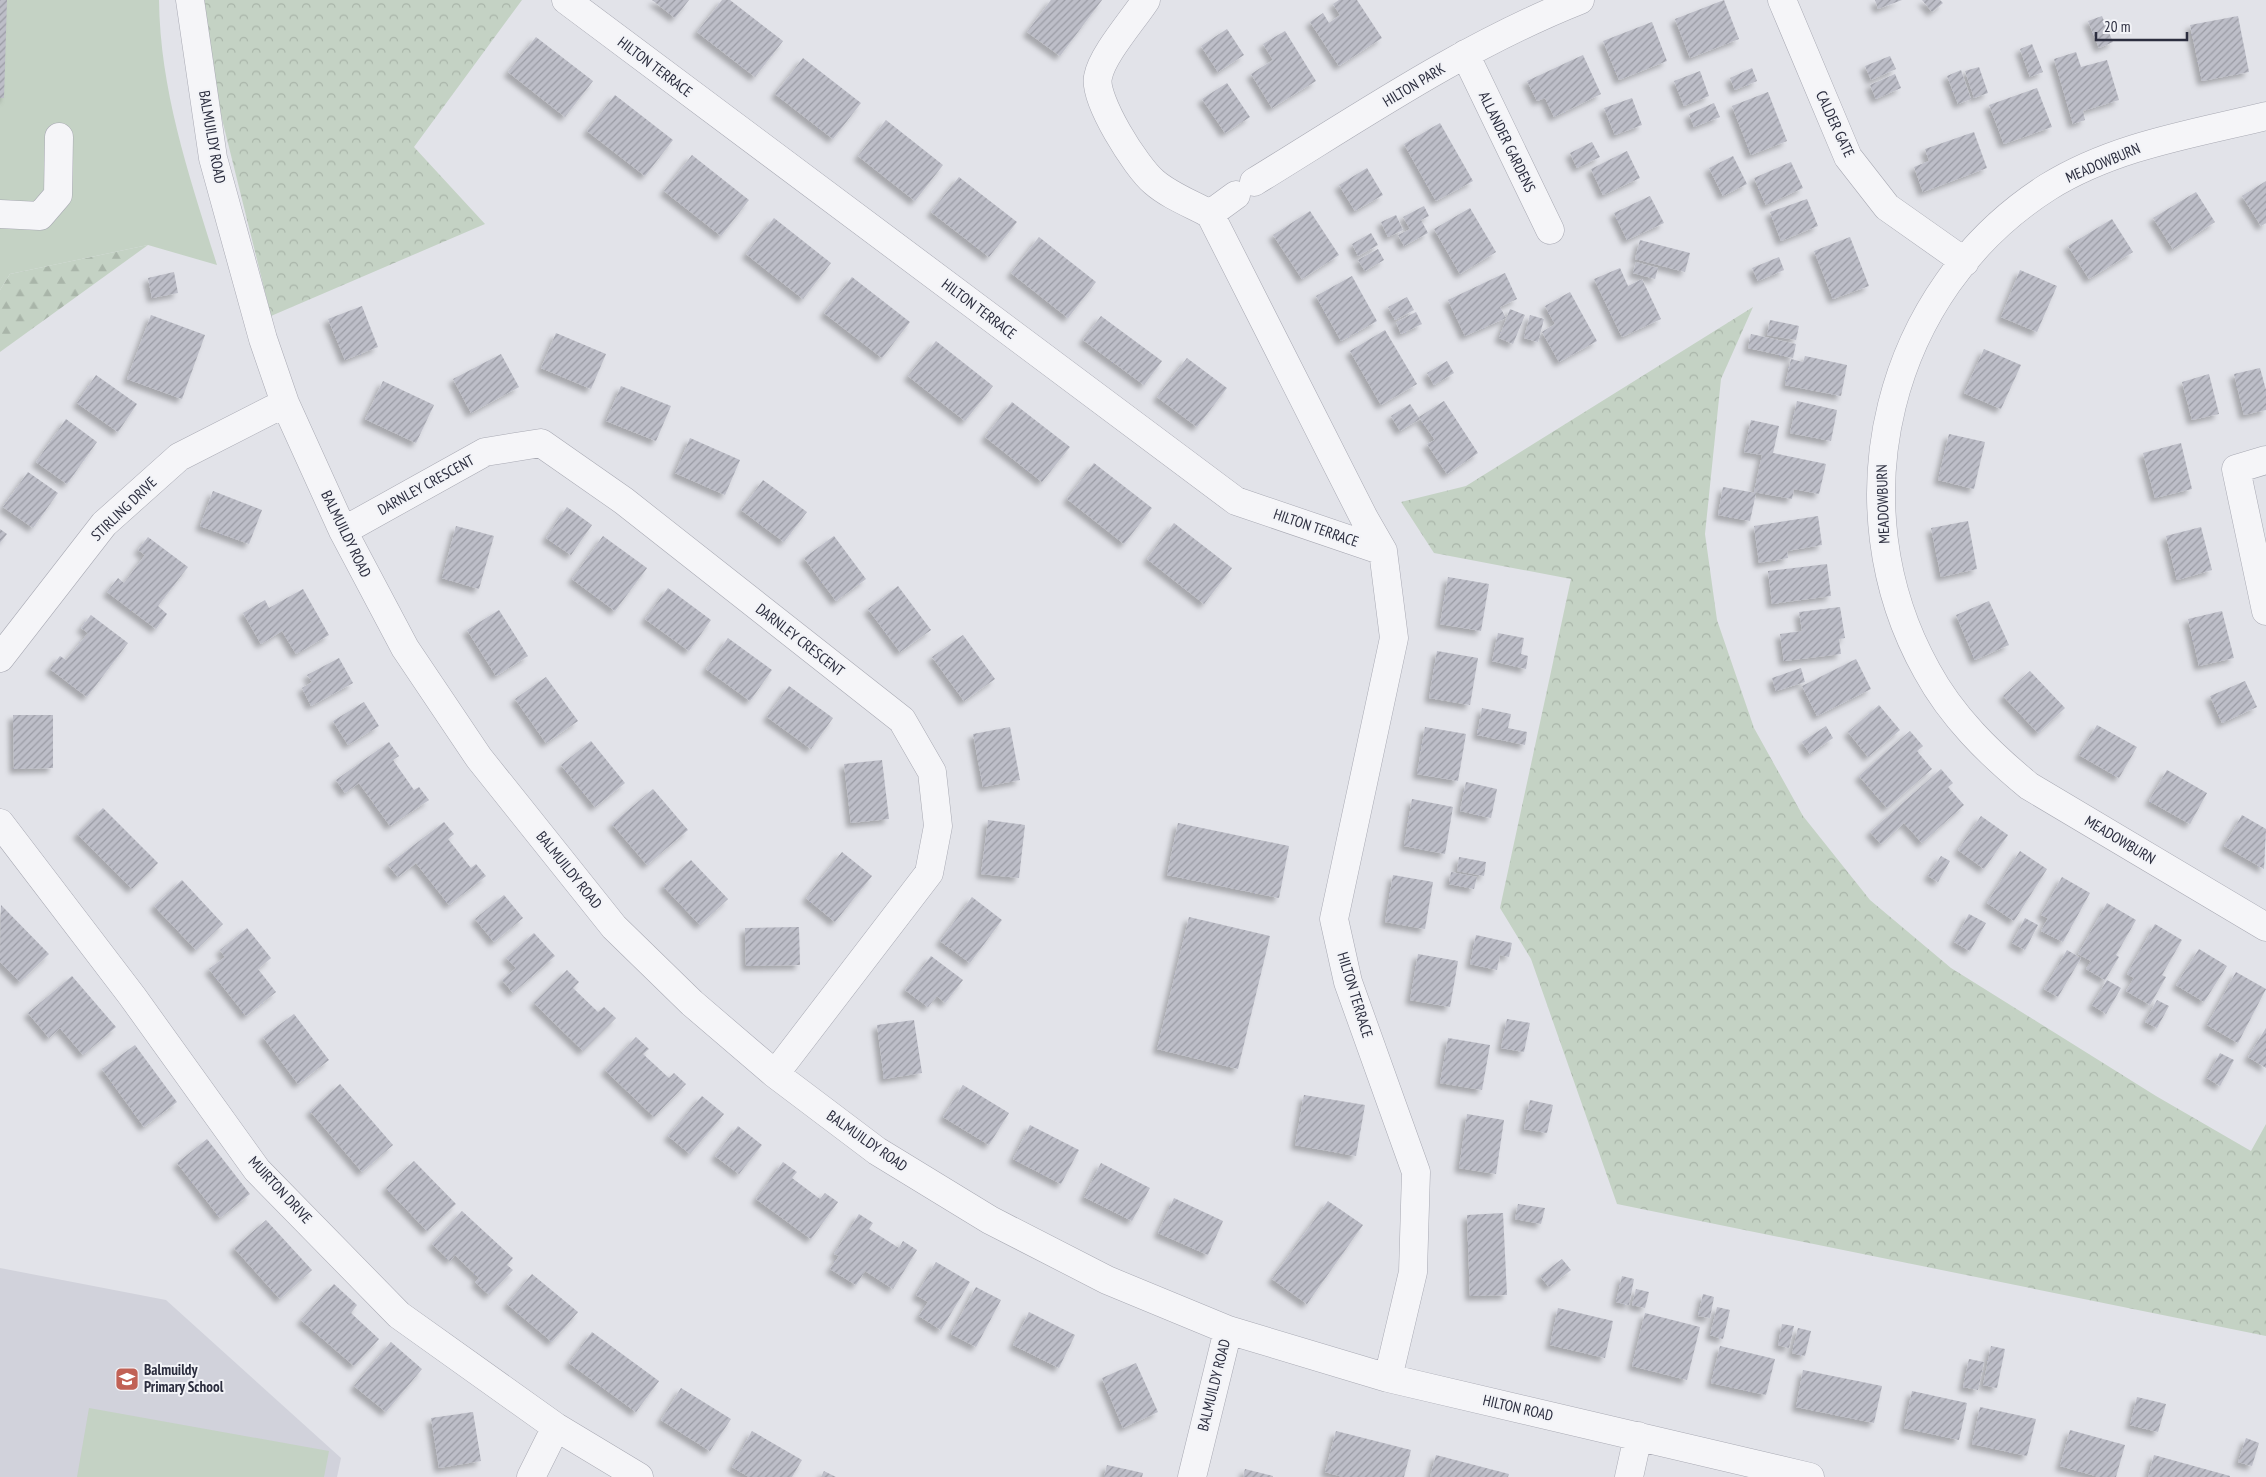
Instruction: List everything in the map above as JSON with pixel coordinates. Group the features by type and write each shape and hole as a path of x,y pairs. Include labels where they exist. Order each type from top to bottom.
{"street":[{"name":"BALMUILDY ROAD","path":"190,0 213,158 263,339 285,403 343,531 405,648 485,766 614,927 692,1003 775,1074 877,1151 990,1220 1107,1280 1228,1330 1192,1477"},
{"name":"HILTON TERRACE","path":"566,0 1236,501 1383,550 1394,638 1334,918 1348,982 1416,1172 1413,1272 1388,1378"},
{"path":"1146,0 1101,65 1097,79 1097,91 1110,118 1144,173 1156,184 1210,214 1364,518 1383,550"},
{"name":"HILTON PARK","path":"1210,214 1245,188 1465,54 1544,14 1580,0"},
{"name":"CALDER GATE","path":"1782,0 1848,157 1888,207 1965,262"},
{"name":"ALLANDER GARDENS","path":"1465,54 1550,230"},
{"name":"MEADOWBURN","path":"2266,116 2132,149 2075,173 2048,188 2018,209 1990,234 1965,262 1941,294 1920,328 1891,404 1883,444 1880,484 1881,524 1887,564 1896,602 1927,672 1966,727 1999,761 2029,786 2266,927"},
{"path":"0,214 40,216 58,195 59,137"},
{"name":"STIRLING DRIVE","path":"0,658 104,524 179,457 285,403"},
{"name":"DARNLEY CRESCENT","path":"343,531 485,452 541,443 624,501 902,720 932,772 938,826 930,873 775,1074"},
{"path":"2266,460 2236,468 2266,611"},
{"name":"MUIRTON DRIVE","path":"0,822 132,996 257,1170 399,1315 556,1427 639,1477"},
{"name":"HILTON ROAD","path":"1228,1330 1388,1378 1810,1477"},
{"path":"531,1477 556,1427"},
{"path":"1629,1477 1638,1436"}],"shaded area":[{"name":"Balmuildy Primary School","path":"0,1268 166,1300 341,1458 337,1477 0,1477"}],"green space":[{"path":"0,0 159,0 165,68 178,134 217,265 148,245 10,274 0,290"},
{"path":"202,0 522,0 414,147 485,224 271,316 215,91"},
{"path":"148,245 0,352 0,290 10,274"},
{"path":"1753,307 1721,379 1705,534 1717,620 1754,728 1803,816 1870,900 1951,968 2156,1096 2251,1151 2266,1124 2266,1336 1617,1204 1531,959 1500,908 1571,579 1434,553 1401,502 1466,486"},
{"path":"89,1408 329,1451 324,1477 77,1477"}],"building":[{"path":"0,0 7,0 4,98 0,98"},
{"path":"652,0 689,0 675,18"},
{"path":"722,0 730,0 783,41 755,77 697,32"},
{"path":"1051,0 1102,0 1060,56 1027,32"},
{"path":"1339,0 1357,0 1382,38 1339,66 1310,22 1323,13 1329,23 1340,15 1333,4"},
{"path":"1724,0 1739,39 1690,58 1675,19"},
{"path":"1875,0 1902,0 1878,9"},
{"path":"1922,0 1940,0 1943,3 1932,12"},
{"path":"2102,16 2113,42 2099,48 2088,21"},
{"path":"2238,16 2249,72 2202,81 2190,25"},
{"path":"1652,22 1667,61 1619,80 1603,41"},
{"path":"1227,29 1244,55 1218,72 1201,46"},
{"path":"1285,31 1316,81 1272,108 1251,74 1273,60 1263,44"},
{"path":"536,37 593,81 565,117 508,72"},
{"path":"2032,44 2043,72 2030,77 2020,49"},
{"path":"2076,52 2081,67 2107,60 2119,100 2083,111 2085,120 2073,124 2054,59"},
{"path":"1583,55 1601,94 1554,117 1545,98 1537,101 1527,81"},
{"path":"1890,56 1896,69 1871,80 1865,66"},
{"path":"803,58 861,103 833,139 775,94"},
{"path":"1979,67 1988,93 1974,98 1965,71"},
{"path":"1752,68 1757,81 1735,90 1730,78"},
{"path":"1961,70 1971,99 1958,104 1947,76"},
{"path":"1700,71 1709,96 1684,106 1674,81"},
{"path":"1895,74 1901,88 1876,99 1870,85"},
{"path":"1227,83 1250,117 1225,133 1202,99"},
{"path":"2037,88 2052,127 2004,144 1989,105"},
{"path":"1768,92 1787,141 1751,155 1732,106"},
{"path":"615,95 673,140 645,176 587,131"},
{"path":"1632,98 1642,125 1615,135 1604,108"},
{"path":"1714,103 1720,117 1694,127 1689,114"},
{"path":"886,120 943,165 915,201 858,156"},
{"path":"1440,123 1473,181 1436,201 1404,144"},
{"path":"1974,132 1987,168 1923,192 1914,167 1929,161 1925,149"},
{"path":"1592,142 1600,157 1577,168 1570,153"},
{"path":"1627,151 1640,178 1603,195 1591,169"},
{"path":"692,155 749,200 721,236 664,191"},
{"path":"1733,156 1747,184 1723,196 1709,168"},
{"path":"1791,162 1803,188 1766,205 1754,178"},
{"path":"1367,168 1383,195 1355,211 1339,185"},
{"path":"959,177 1017,222 989,257 931,212"},
{"path":"2266,181 2266,223 2261,226 2242,196"},
{"path":"2196,192 2215,222 2173,249 2153,218"},
{"path":"1650,196 1664,223 1627,240 1614,213"},
{"path":"1807,199 1818,226 1781,241 1770,212"},
{"path":"1424,206 1429,216 1421,220 1428,233 1404,246 1398,235 1410,229 1403,217"},
{"path":"1470,208 1496,252 1460,274 1434,229"},
{"path":"1310,211 1339,255 1302,279 1273,235"},
{"path":"1396,215 1403,230 1388,237 1381,222"},
{"path":"774,218 831,263 803,299 746,254"},
{"path":"2112,219 2133,252 2089,279 2068,246"},
{"path":"1371,233 1378,245 1358,256 1352,244"},
{"path":"1039,237 1096,282 1068,318 1011,273"},
{"path":"1850,237 1869,286 1833,299 1814,251"},
{"path":"1640,240 1690,253 1685,272 1635,259"},
{"path":"1378,249 1384,260 1365,271 1358,260"},
{"path":"1779,257 1784,270 1758,281 1752,268"},
{"path":"1636,262 1658,268 1655,279 1633,273"},
{"path":"1620,268 1628,286 1642,279 1661,319 1622,337 1594,279"},
{"path":"2020,270 2057,286 2037,332 2001,317"},
{"path":"174,272 178,293 152,298 148,278"},
{"path":"1505,273 1517,299 1500,307 1506,318 1465,336 1448,300"},
{"path":"1352,276 1377,321 1341,341 1316,296"},
{"path":"852,277 910,322 882,358 824,313"},
{"path":"1570,292 1597,341 1559,362 1542,332 1555,324 1545,306"},
{"path":"1407,297 1414,310 1395,320 1388,307"},
{"path":"362,306 378,347 345,360 328,319"},
{"path":"1510,309 1525,315 1513,344 1499,338"},
{"path":"1416,312 1422,324 1401,334 1396,322"},
{"path":"151,315 205,335 182,399 127,379"},
{"path":"1530,315 1544,319 1538,342 1524,338"},
{"path":"1101,316 1162,361 1144,385 1083,340"},
{"path":"1770,320 1799,326 1796,340 1767,335"},
{"path":"1385,330 1417,384 1381,405 1350,351"},
{"path":"556,333 606,354 591,389 541,368"},
{"path":"1751,334 1796,344 1793,358 1748,348"},
{"path":"936,341 993,386 965,421 908,376"},
{"path":"1984,349 2021,365 2001,409 1964,393"},
{"path":"501,354 519,387 471,413 453,379"},
{"path":"1805,356 1847,365 1841,396 1785,385 1791,359 1803,362"},
{"path":"1187,358 1227,388 1197,427 1157,397"},
{"path":"1447,361 1454,373 1434,385 1427,373"},
{"path":"2260,368 2266,390 2266,410 2244,415 2234,374"},
{"path":"2209,374 2219,414 2192,420 2182,382"},
{"path":"96,375 137,404 118,432 77,403"},
{"path":"383,381 434,405 416,443 365,419"},
{"path":"621,386 671,406 656,441 606,421"},
{"path":"1444,401 1478,453 1447,474 1427,444 1435,440 1419,417"},
{"path":"1797,401 1837,410 1831,441 1790,433"},
{"path":"1012,402 1070,447 1042,482 985,437"},
{"path":"1410,404 1420,419 1400,431 1391,416"},
{"path":"66,419 97,442 67,484 36,462"},
{"path":"1751,420 1779,426 1773,453 1826,464 1819,494 1794,489 1792,499 1754,492 1762,455 1744,452"},
{"path":"1949,434 1985,442 1974,489 1938,480"},
{"path":"690,438 740,460 725,495 675,473"},
{"path":"2181,443 2192,489 2155,498 2143,453"},
{"path":"1094,463 1152,508 1124,544 1067,499"},
{"path":"28,472 58,493 33,528 3,507"},
{"path":"763,480 807,512 784,542 741,510"},
{"path":"1723,487 1756,493 1750,521 1718,515"},
{"path":"213,491 262,510 249,544 200,526"},
{"path":"567,507 592,525 571,555 546,538"},
{"path":"1818,516 1822,545 1787,551 1788,558 1759,563 1754,526"},
{"path":"1968,521 1977,569 1941,577 1931,528"},
{"path":"1174,523 1232,568 1204,604 1147,559"},
{"path":"456,526 494,536 479,589 442,578"},
{"path":"2201,527 2212,570 2177,580 2166,536"},
{"path":"0,529 7,534 0,543"},
{"path":"603,536 647,568 615,611 572,579"},
{"path":"834,536 866,579 836,601 804,558"},
{"path":"148,537 188,567 158,606 167,614 156,629 107,592 118,578 124,583 145,555 138,550"},
{"path":"1827,564 1831,596 1772,604 1768,571"},
{"path":"1448,577 1489,584 1481,631 1440,624"},
{"path":"898,586 931,630 900,652 868,609"},
{"path":"668,588 711,620 689,651 645,619"},
{"path":"303,589 329,635 296,654 282,631 261,644 243,613 265,600 269,608"},
{"path":"1989,601 2009,645 1975,660 1956,615"},
{"path":"1840,607 1845,638 1839,639 1841,654 1784,661 1780,634 1802,631 1799,612"},
{"path":"499,610 528,656 496,676 467,630"},
{"path":"2222,611 2234,658 2199,666 2188,619"},
{"path":"91,615 128,643 87,697 50,669 60,656 66,660 88,633 81,628"},
{"path":"1498,633 1524,638 1521,654 1528,656 1526,669 1492,661"},
{"path":"963,635 995,679 964,701 932,657"},
{"path":"728,638 772,670 750,701 706,669"},
{"path":"1437,651 1478,658 1470,705 1429,698"},
{"path":"339,658 353,683 311,706 302,688 312,682 307,675"},
{"path":"1856,659 1871,689 1817,716 1802,686"},
{"path":"1801,668 1805,682 1776,691 1772,678"},
{"path":"2030,671 2065,708 2038,733 2003,696"},
{"path":"546,677 578,721 546,743 515,699"},
{"path":"2245,681 2257,707 2222,723 2210,696"},
{"path":"789,686 833,718 811,749 767,717"},
{"path":"364,702 379,726 348,745 333,721"},
{"path":"1879,705 1900,730 1868,757 1848,732"},
{"path":"1482,708 1511,714 1508,728 1527,732 1525,745 1477,735"},
{"path":"13,715 53,715 53,768 14,769"},
{"path":"2097,725 2137,747 2119,778 2079,755"},
{"path":"1826,726 1833,738 1810,754 1802,742"},
{"path":"1010,727 1020,780 983,787 973,734"},
{"path":"1425,727 1466,734 1458,781 1417,774"},
{"path":"1910,731 1923,746 1917,751 1932,769 1887,808 1859,776"},
{"path":"591,741 625,783 595,807 561,765"},
{"path":"389,742 399,756 393,760 414,790 419,787 429,800 390,826 359,783 345,793 336,780"},
{"path":"882,760 889,819 851,823 844,764"},
{"path":"1941,769 1953,783 1948,787 1964,805 1922,843 1904,823 1881,844 1870,832"},
{"path":"2167,770 2207,793 2190,824 2149,801"},
{"path":"1466,782 1497,789 1491,818 1460,811"},
{"path":"653,789 688,830 647,865 612,824"},
{"path":"1412,799 1453,807 1445,854 1404,846"},
{"path":"103,808 158,863 132,889 77,834"},
{"path":"2242,815 2266,829 2264,869 2224,846"},
{"path":"1981,816 2008,835 1984,869 1958,850"},
{"path":"988,820 1025,825 1019,878 981,874"},
{"path":"444,822 454,834 448,839 471,868 476,864 486,876 449,905 416,863 398,877 388,865"},
{"path":"1178,823 1289,846 1279,898 1167,875"},
{"path":"2020,851 2047,869 2014,921 1987,903"},
{"path":"842,852 872,876 835,922 806,898"},
{"path":"1941,856 1950,861 1938,882 1928,876"},
{"path":"1459,857 1486,862 1484,876 1457,871"},
{"path":"691,860 728,899 700,925 663,886"},
{"path":"1451,872 1477,877 1474,889 1449,884"},
{"path":"1393,875 1433,882 1425,929 1385,922"},
{"path":"2062,877 2090,893 2063,942 2041,931 2048,918 2041,915"},
{"path":"182,880 223,924 196,950 154,906"},
{"path":"504,895 523,918 494,942 475,919"},
{"path":"972,897 1002,920 970,963 940,941"},
{"path":"2107,903 2136,920 2116,955 2119,957 2105,980 2086,969 2091,961 2078,954"},
{"path":"1,905 49,954 20,982 0,962"},
{"path":"1969,914 1986,923 1970,951 1954,942"},
{"path":"1189,917 1270,936 1238,1069 1157,1049"},
{"path":"2025,918 2038,925 2025,950 2012,943"},
{"path":"2155,924 2182,940 2162,975 2166,977 2150,1005 2126,991 2134,978 2127,974"},
{"path":"799,927 800,965 746,966 745,928"},
{"path":"247,928 271,958 258,969 276,992 246,1016 209,969 225,957 220,950"},
{"path":"534,933 555,956 513,993 502,980 516,968 506,958"},
{"path":"1476,935 1512,943 1509,957 1500,955 1497,970 1470,964"},
{"path":"2199,949 2227,966 2204,1002 2176,985"},
{"path":"2067,950 2081,958 2058,997 2044,989"},
{"path":"1418,954 1458,961 1450,1007 1410,1000"},
{"path":"931,956 963,980 945,1003 937,996 928,1007 905,990"},
{"path":"567,970 579,982 573,988 598,1012 604,1007 616,1018 583,1051 534,1003"},
{"path":"2236,972 2266,989 2238,1043 2207,1025"},
{"path":"72,976 116,1027 83,1055 60,1028 49,1038 28,1013"},
{"path":"2107,980 2121,988 2106,1014 2092,1005"},
{"path":"2157,1000 2169,1006 2157,1028 2145,1022"},
{"path":"294,1014 329,1060 298,1084 263,1037"},
{"path":"1507,1019 1530,1023 1524,1052 1501,1048"},
{"path":"914,1020 922,1073 884,1079 877,1025"},
{"path":"2266,1028 2266,1068 2248,1057"},
{"path":"636,1037 649,1049 643,1054 669,1078 674,1073 686,1084 654,1117 605,1070"},
{"path":"1448,1038 1490,1045 1482,1090 1440,1083"},
{"path":"135,1045 177,1102 144,1127 102,1069"},
{"path":"2220,1053 2234,1060 2220,1086 2207,1078"},
{"path":"340,1084 393,1145 362,1172 310,1111"},
{"path":"963,1085 1009,1113 989,1145 943,1117"},
{"path":"1304,1095 1365,1105 1356,1156 1295,1145"},
{"path":"702,1096 724,1114 690,1154 668,1136"},
{"path":"1530,1100 1553,1105 1547,1133 1524,1129"},
{"path":"1467,1114 1504,1120 1496,1174 1459,1168"},
{"path":"1030,1125 1079,1150 1061,1184 1013,1159"},
{"path":"738,1126 762,1145 739,1174 715,1156"},
{"path":"207,1139 250,1194 220,1218 177,1163"},
{"path":"414,1161 456,1204 427,1231 386,1188"},
{"path":"783,1162 797,1172 792,1178 820,1199 825,1193 838,1202 811,1239 756,1199"},
{"path":"1101,1163 1150,1188 1132,1221 1084,1197"},
{"path":"1174,1198 1223,1221 1208,1255 1158,1233"},
{"path":"1328,1201 1363,1225 1307,1304 1272,1279"},
{"path":"1518,1204 1545,1208 1541,1224 1515,1219"},
{"path":"462,1211 513,1258 507,1265 513,1270 489,1295 475,1282 479,1278 455,1255 450,1261 432,1244"},
{"path":"1503,1213 1507,1295 1470,1296 1467,1215"},
{"path":"859,1214 873,1223 869,1229 899,1248 903,1241 917,1250 893,1289 865,1271 856,1285 830,1269 839,1256 834,1254"},
{"path":"266,1220 312,1270 280,1299 234,1248"},
{"path":"1562,1259 1571,1270 1549,1287 1540,1276"},
{"path":"936,1262 970,1282 941,1330 919,1316 928,1302 916,1295"},
{"path":"532,1274 578,1312 552,1342 507,1304"},
{"path":"1622,1276 1634,1279 1629,1305 1616,1302"},
{"path":"334,1284 357,1305 351,1313 379,1339 354,1366 301,1320"},
{"path":"976,1287 1001,1300 976,1347 951,1334"},
{"path":"1636,1289 1649,1292 1645,1308 1632,1305"},
{"path":"1703,1294 1714,1297 1710,1318 1698,1316"},
{"path":"1717,1307 1730,1310 1723,1339 1710,1335"},
{"path":"1558,1308 1613,1321 1605,1358 1550,1345"},
{"path":"1029,1312 1075,1335 1059,1368 1013,1345"},
{"path":"1645,1313 1700,1327 1687,1380 1632,1366"},
{"path":"1782,1324 1794,1326 1789,1348 1778,1345"},
{"path":"1798,1328 1811,1331 1805,1356 1792,1353"},
{"path":"592,1332 659,1381 636,1412 569,1363"},
{"path":"391,1342 422,1369 386,1412 354,1386"},
{"path":"1720,1346 1775,1359 1766,1395 1711,1383"},
{"path":"1991,1346 2005,1349 1997,1388 1983,1385"},
{"path":"1969,1359 1984,1362 1978,1390 1963,1387"},
{"path":"1136,1363 1158,1412 1123,1428 1102,1378"},
{"path":"1803,1370 1882,1386 1874,1423 1796,1407"},
{"path":"681,1388 731,1419 710,1451 661,1420"},
{"path":"1912,1391 1967,1403 1959,1440 1904,1428"},
{"path":"2137,1397 2166,1404 2158,1432 2130,1425"},
{"path":"1980,1407 2036,1419 2027,1456 1972,1444"},
{"path":"473,1412 481,1461 439,1468 431,1418"},
{"path":"2070,1430 2125,1445 2116,1477 2099,1477 2060,1466"},
{"path":"752,1431 802,1460 792,1477 749,1477 732,1467"},
{"path":"1336,1431 1411,1450 1404,1477 1343,1477 1325,1472"},
{"path":"2246,1438 2259,1443 2252,1466 2238,1462"},
{"path":"1436,1455 1509,1474 1508,1477 1430,1477"},
{"path":"2154,1455 2230,1476 2230,1477 2148,1477"},
{"path":"1107,1465 1143,1473 1142,1477 1104,1477"},
{"path":"1245,1469 1273,1476 1273,1477 1243,1477"},
{"path":"824,1471 836,1477 821,1477"}],"place":[{"name":"Balmuildy Primary School","path":"127,1379"}]}
